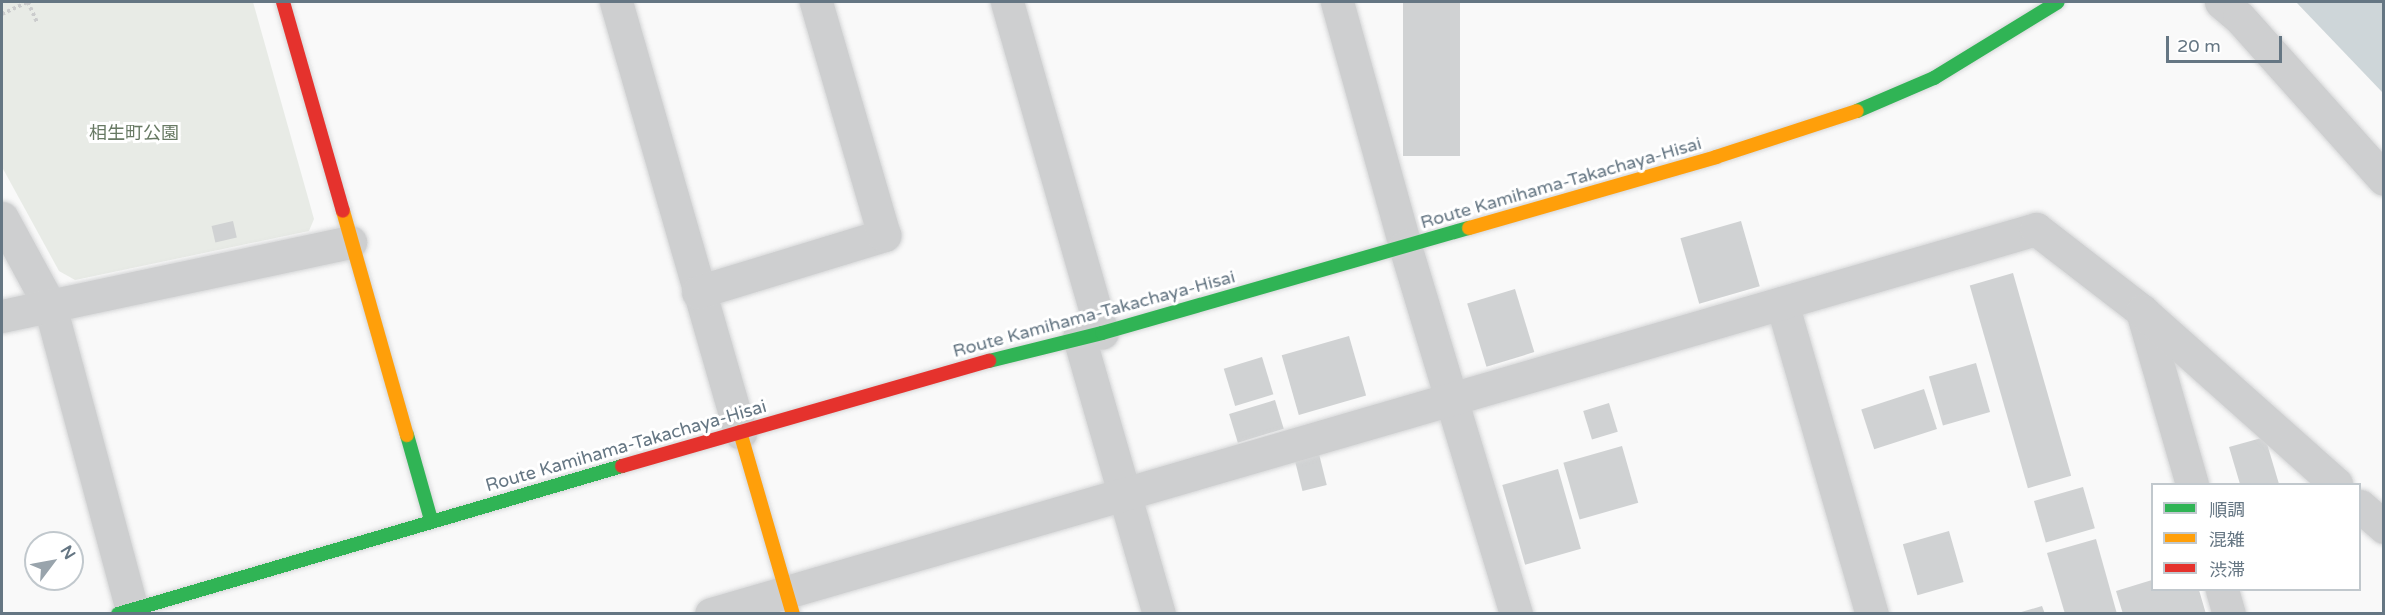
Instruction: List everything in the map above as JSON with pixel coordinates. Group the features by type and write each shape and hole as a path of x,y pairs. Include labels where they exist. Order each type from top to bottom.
{"main road":[{"path":"283,2 431,520"},
{"name":"Route Kamihama-Takachaya-Hisai","path":"125,611 431,520 740,432 1595,193 1855,112 1934,78 2058,2"},
{"path":"740,432 790,603"}],"street":[{"path":"616,2 740,432"},
{"path":"698,292 884,235 816,2"},
{"path":"1007,2 1091,335 1124,492 1160,614"},
{"path":"1337,2 1405,246 1516,614"},
{"path":"2222,2 2239,17 2384,179"},
{"path":"2,218 50,306 125,611"},
{"path":"711,614 790,603 1124,492 1453,400 2036,229 2142,311 2335,483"},
{"path":"2,316 350,242"},
{"path":"1782,303 1872,614"},
{"path":"2142,311 2192,483"},
{"path":"2361,507 2384,527"},
{"path":"2222,591 2229,614"}],"path":[{"path":"2,14 28,2 37,22"}],"green space":[{"name":"相生町公園","path":"2,2 253,2 314,219 309,231 75,280 59,271 2,167"}],"shaded area":[{"path":"2296,2 2383,2 2383,93"}],"building":[{"path":"1403,2 1460,2 1460,156 1403,156"},
{"path":"233,221 237,238 215,243 212,226"},
{"path":"1741,221 1760,286 1699,304 1680,238"},
{"path":"2013,273 2071,476 2028,488 1970,285"},
{"path":"1515,289 1534,352 1486,367 1467,304"},
{"path":"1349,336 1366,396 1299,415 1282,355"},
{"path":"1262,357 1273,394 1235,406 1224,369"},
{"path":"1976,363 1990,412 1943,426 1929,377"},
{"path":"1924,389 1937,429 1874,449 1861,409"},
{"path":"1275,400 1284,429 1238,443 1229,414"},
{"path":"1609,403 1618,432 1592,440 1583,411"},
{"path":"2265,437 2279,483 2240,483 2229,447"},
{"path":"1622,446 1638,503 1580,520 1563,463"},
{"path":"1319,454 1327,485 1302,491 1295,460"},
{"path":"1558,469 1581,549 1525,565 1502,485"},
{"path":"2083,487 2095,528 2046,542 2034,501"},
{"path":"1949,531 1964,582 1917,595 1903,544"},
{"path":"2096,539 2117,614 2065,614 2047,553"},
{"path":"2151,580 2151,591 2199,591 2206,614 2123,614 2116,591"},
{"path":"2042,606 2045,614 2018,614 2018,613"}],"traffic: fast":[{"path":"1857,111 1934,78 2058,2"},
{"path":"989,361 1102,333 1469,228"},
{"path":"407,435 431,520"},
{"path":"118,614 622,466"}],"traffic: slow":[{"path":"1469,228 1716,157 1857,111"},
{"path":"343,211 407,435"},
{"path":"740,432 793,614"}],"traffic: jam":[{"path":"283,2 343,211"},
{"path":"622,466 989,361"}]}
